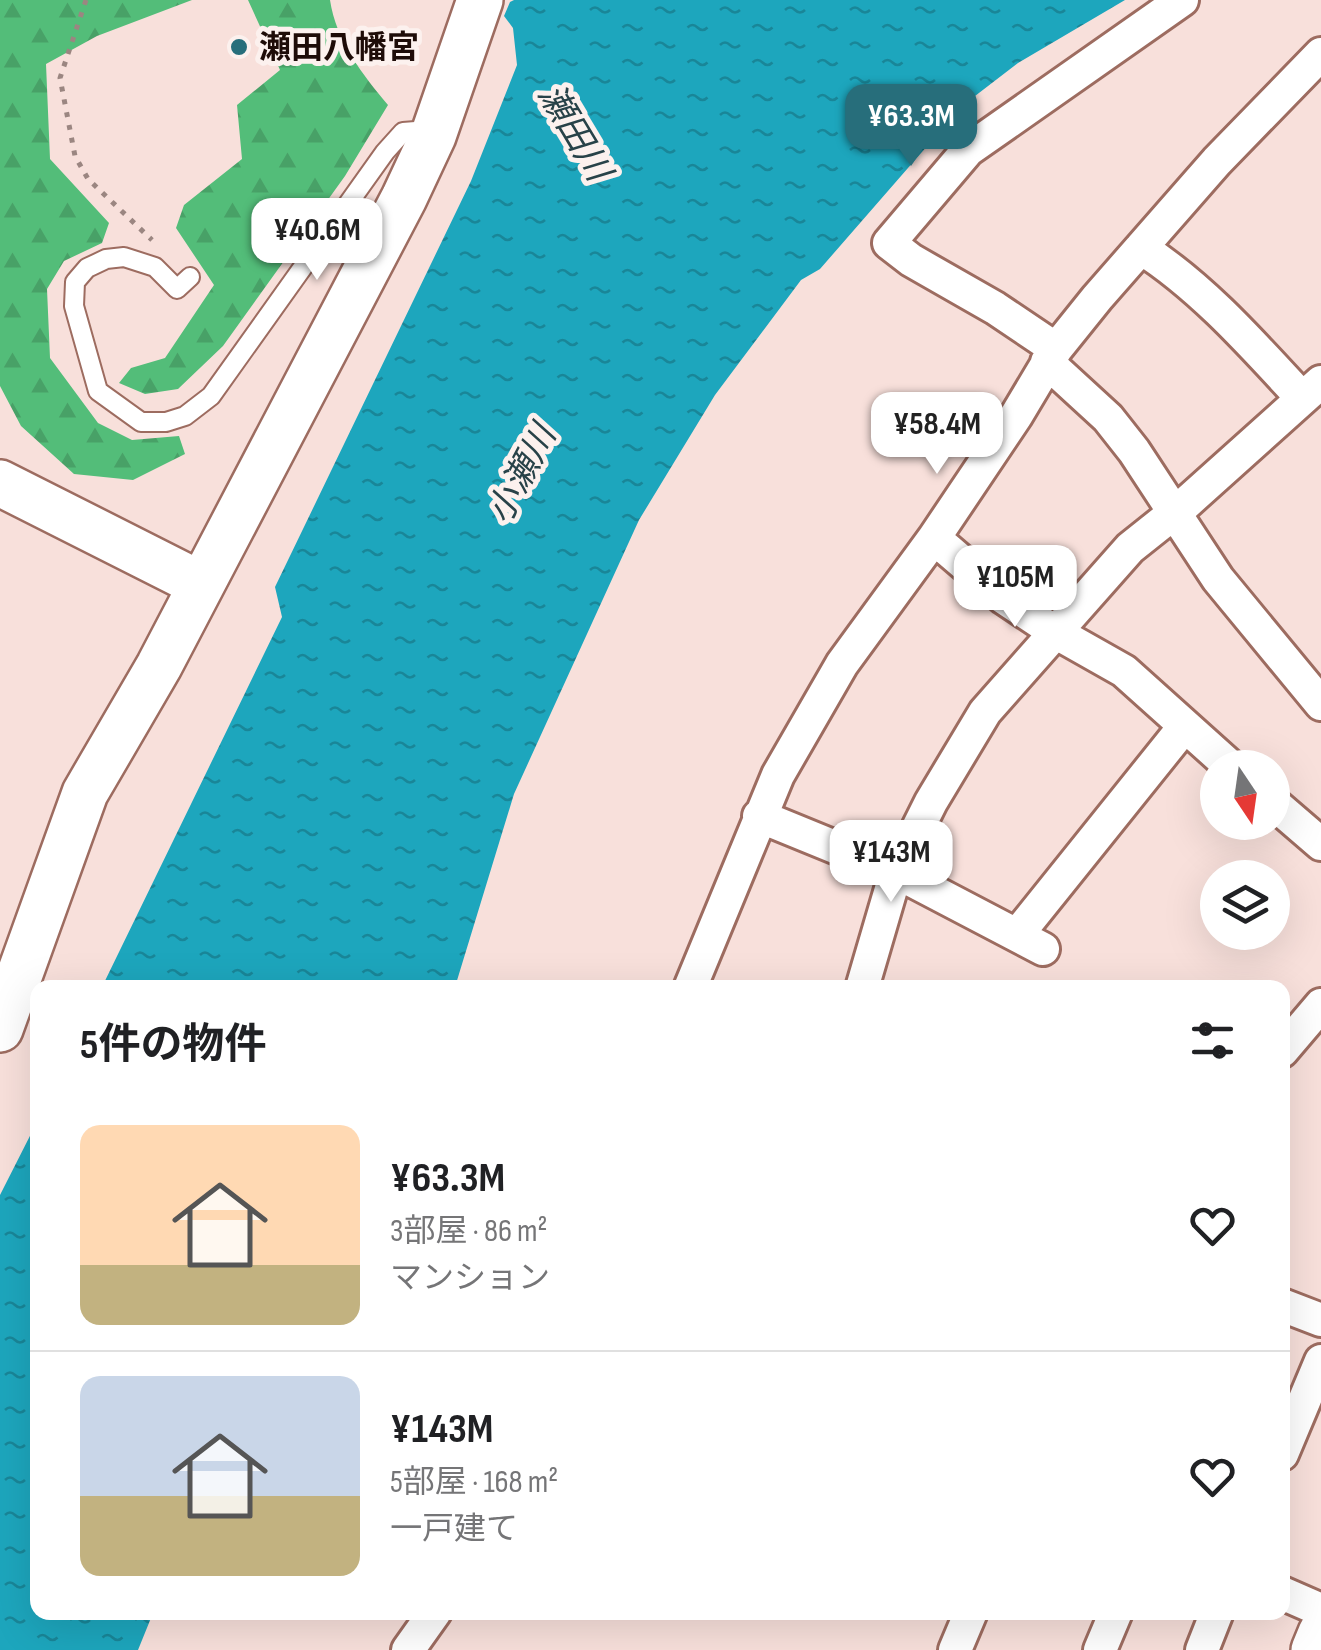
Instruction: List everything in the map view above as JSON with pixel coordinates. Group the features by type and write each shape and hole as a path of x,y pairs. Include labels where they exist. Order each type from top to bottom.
{"main road":[{"path":"0,1028 86,793 159,666 404,198 433,136 480,0"},
{"path":"0,483 200,584"},
{"path":"1314,1650 1321,1633"}],"street":[{"path":"1182,0 968,150 890,243 995,308 1052,356 1108,418 1218,579 1321,704"},
{"path":"693,980 778,774 842,664 934,538 1052,356 1218,161 1320,55"},
{"path":"864,980 896,872 931,802 985,712 1130,548 1311,390 1142,248"},
{"path":"934,538 1004,598 1124,671 1211,750"},
{"path":"759,816 896,872 1030,942 1184,727"},
{"path":"1290,817 1321,844"},
{"path":"1290,1042 1321,1005"},
{"path":"1290,1308 1321,1320"},
{"path":"1290,1435 1321,1361"},
{"path":"1290,1597 1321,1610"},
{"path":"408,1650 429,1620"},
{"path":"955,1650 968,1620"},
{"path":"1100,1650 1113,1620"},
{"path":"1202,1650 1214,1620"}],"lane":[{"path":"190,277 177,288 155,267 124,257 106,259 87,268 76,282 74,306 98,391 141,422 166,422 185,416 211,396 402,132 433,136"}],"path":[{"path":"86,0 60,78 75,156 88,179 190,277"}],"green space":[{"path":"0,0 192,0 97,36 46,64 50,159 109,223 102,243 64,261 47,289 50,358 98,423 132,440 179,436 185,454 133,480 74,474 21,426 0,386"},
{"path":"248,0 330,0 344,43 388,105 345,176 223,346 178,389 145,394 119,383 131,368 165,358 214,285 176,228 184,205 242,159 237,105 280,70"}],"water":[{"path":"1125,0 1018,63 962,106 820,269 801,280 715,395 639,520 514,794 457,980 105,980 282,617 275,587 471,181 517,65 513,28 504,16 510,2"},
{"path":"30,1136 30,1620 150,1620 138,1650 0,1650 0,1195"}],"place":[{"name":"瀬田八幡宮","path":"239,47"}],"water label":[{"name":"瀬田川","path":"575,132"},
{"name":"小瀬川","path":"521,474"}]}
